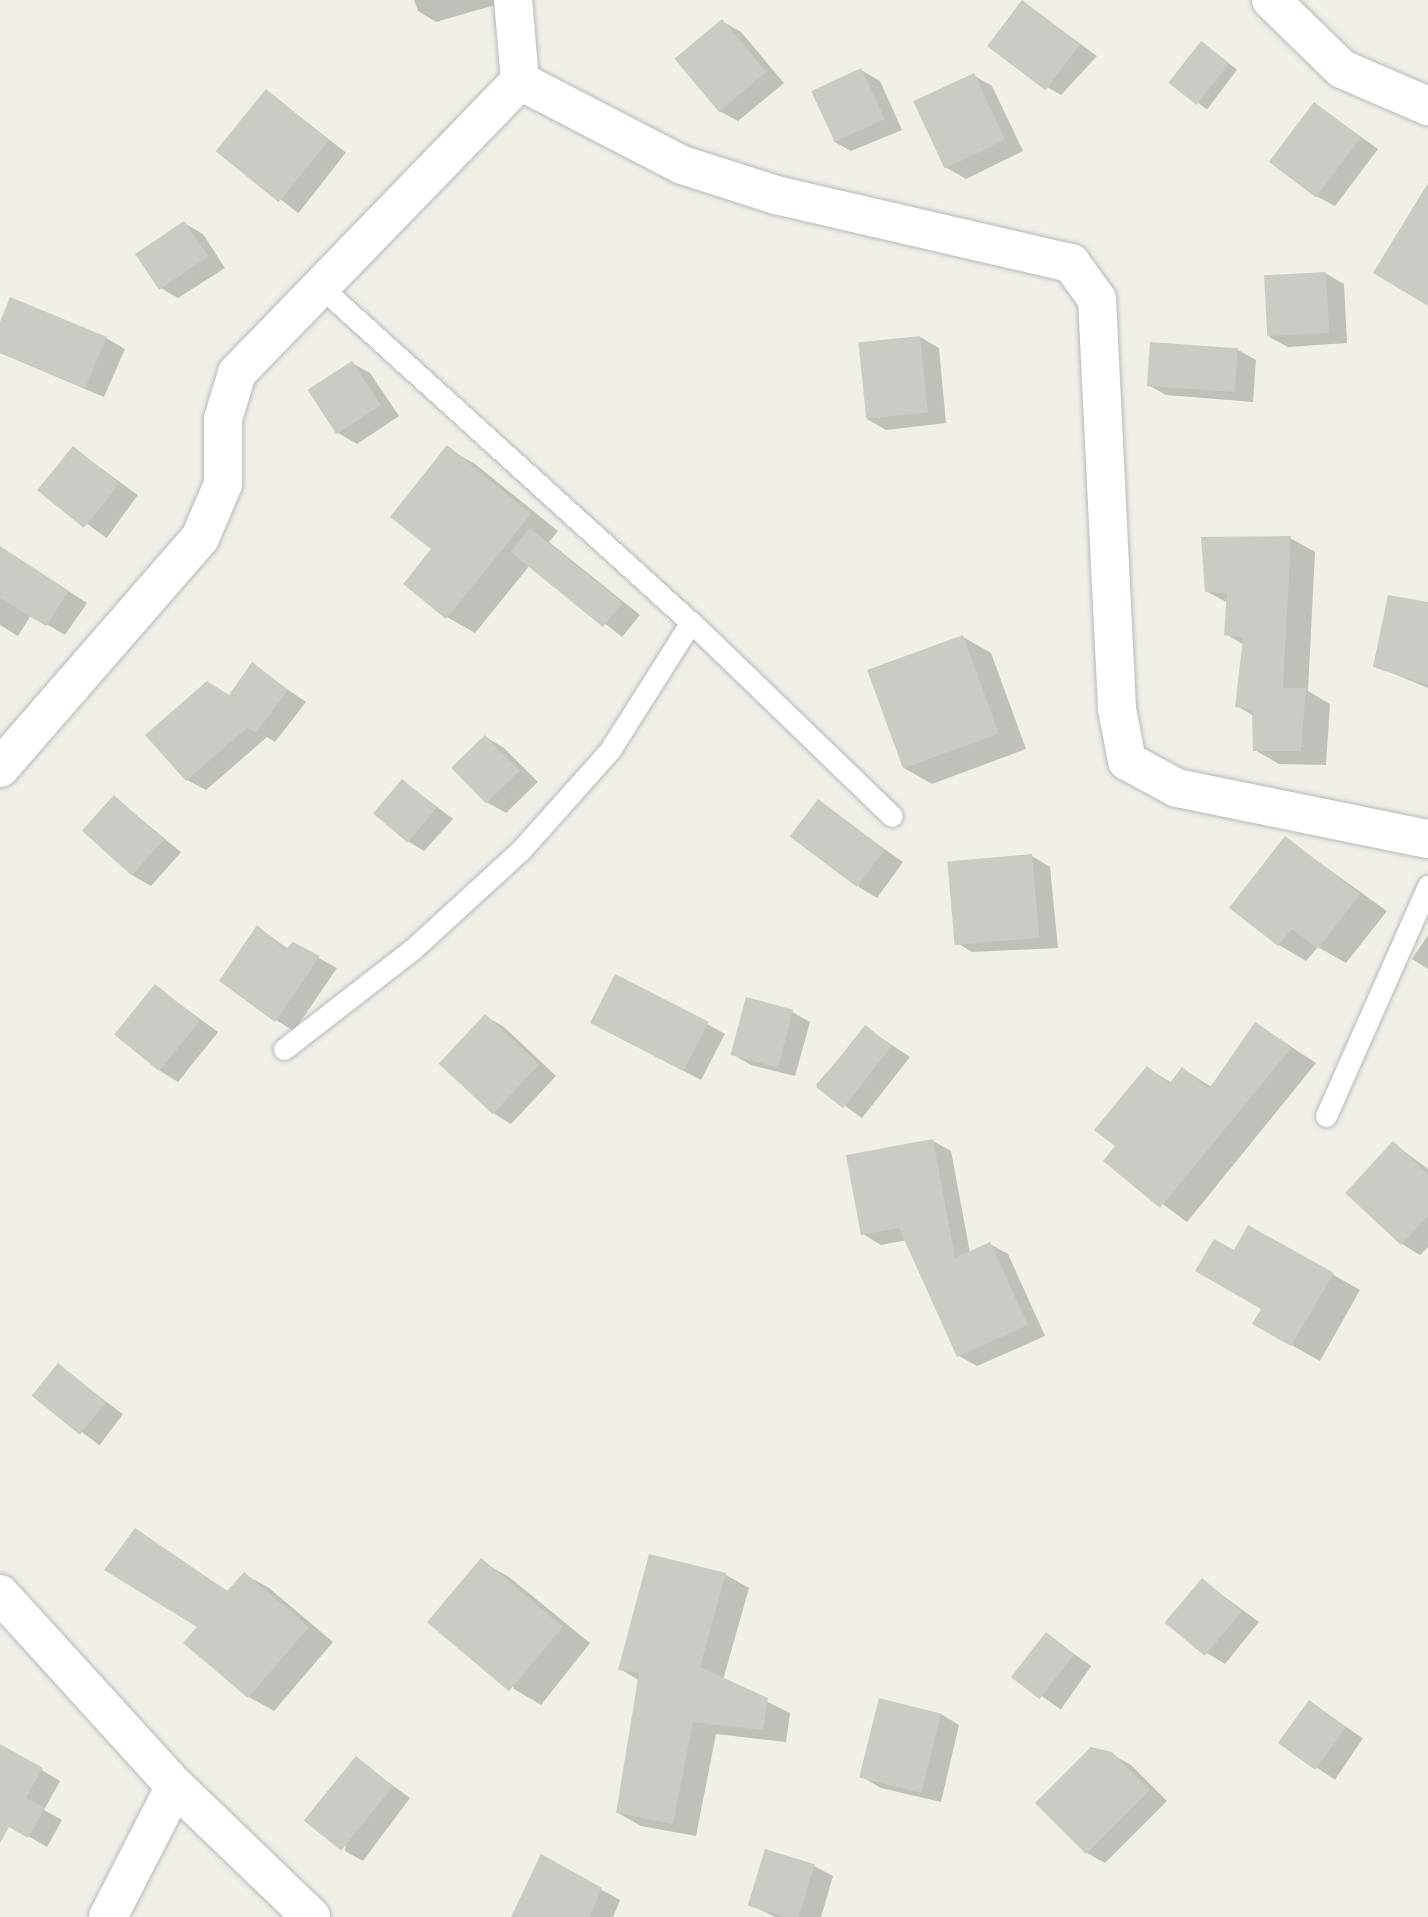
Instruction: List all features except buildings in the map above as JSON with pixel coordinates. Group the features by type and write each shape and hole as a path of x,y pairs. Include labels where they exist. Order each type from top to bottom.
{"street":[{"path":"0,768 200,538 223,484 223,419 237,373 520,81 513,0"},
{"path":"1271,0 1342,69 1428,106"},
{"path":"520,81 682,164 776,195 1071,263 1097,299 1117,709 1127,761 1177,788 1428,839"},
{"path":"0,1594 175,1786 311,1917"},
{"path":"108,1917 175,1786"}],"lane":[{"path":"321,286 691,622 892,816"},
{"path":"284,1049 412,949 521,850 610,750 691,622"},
{"path":"1326,1116 1428,886"}]}
